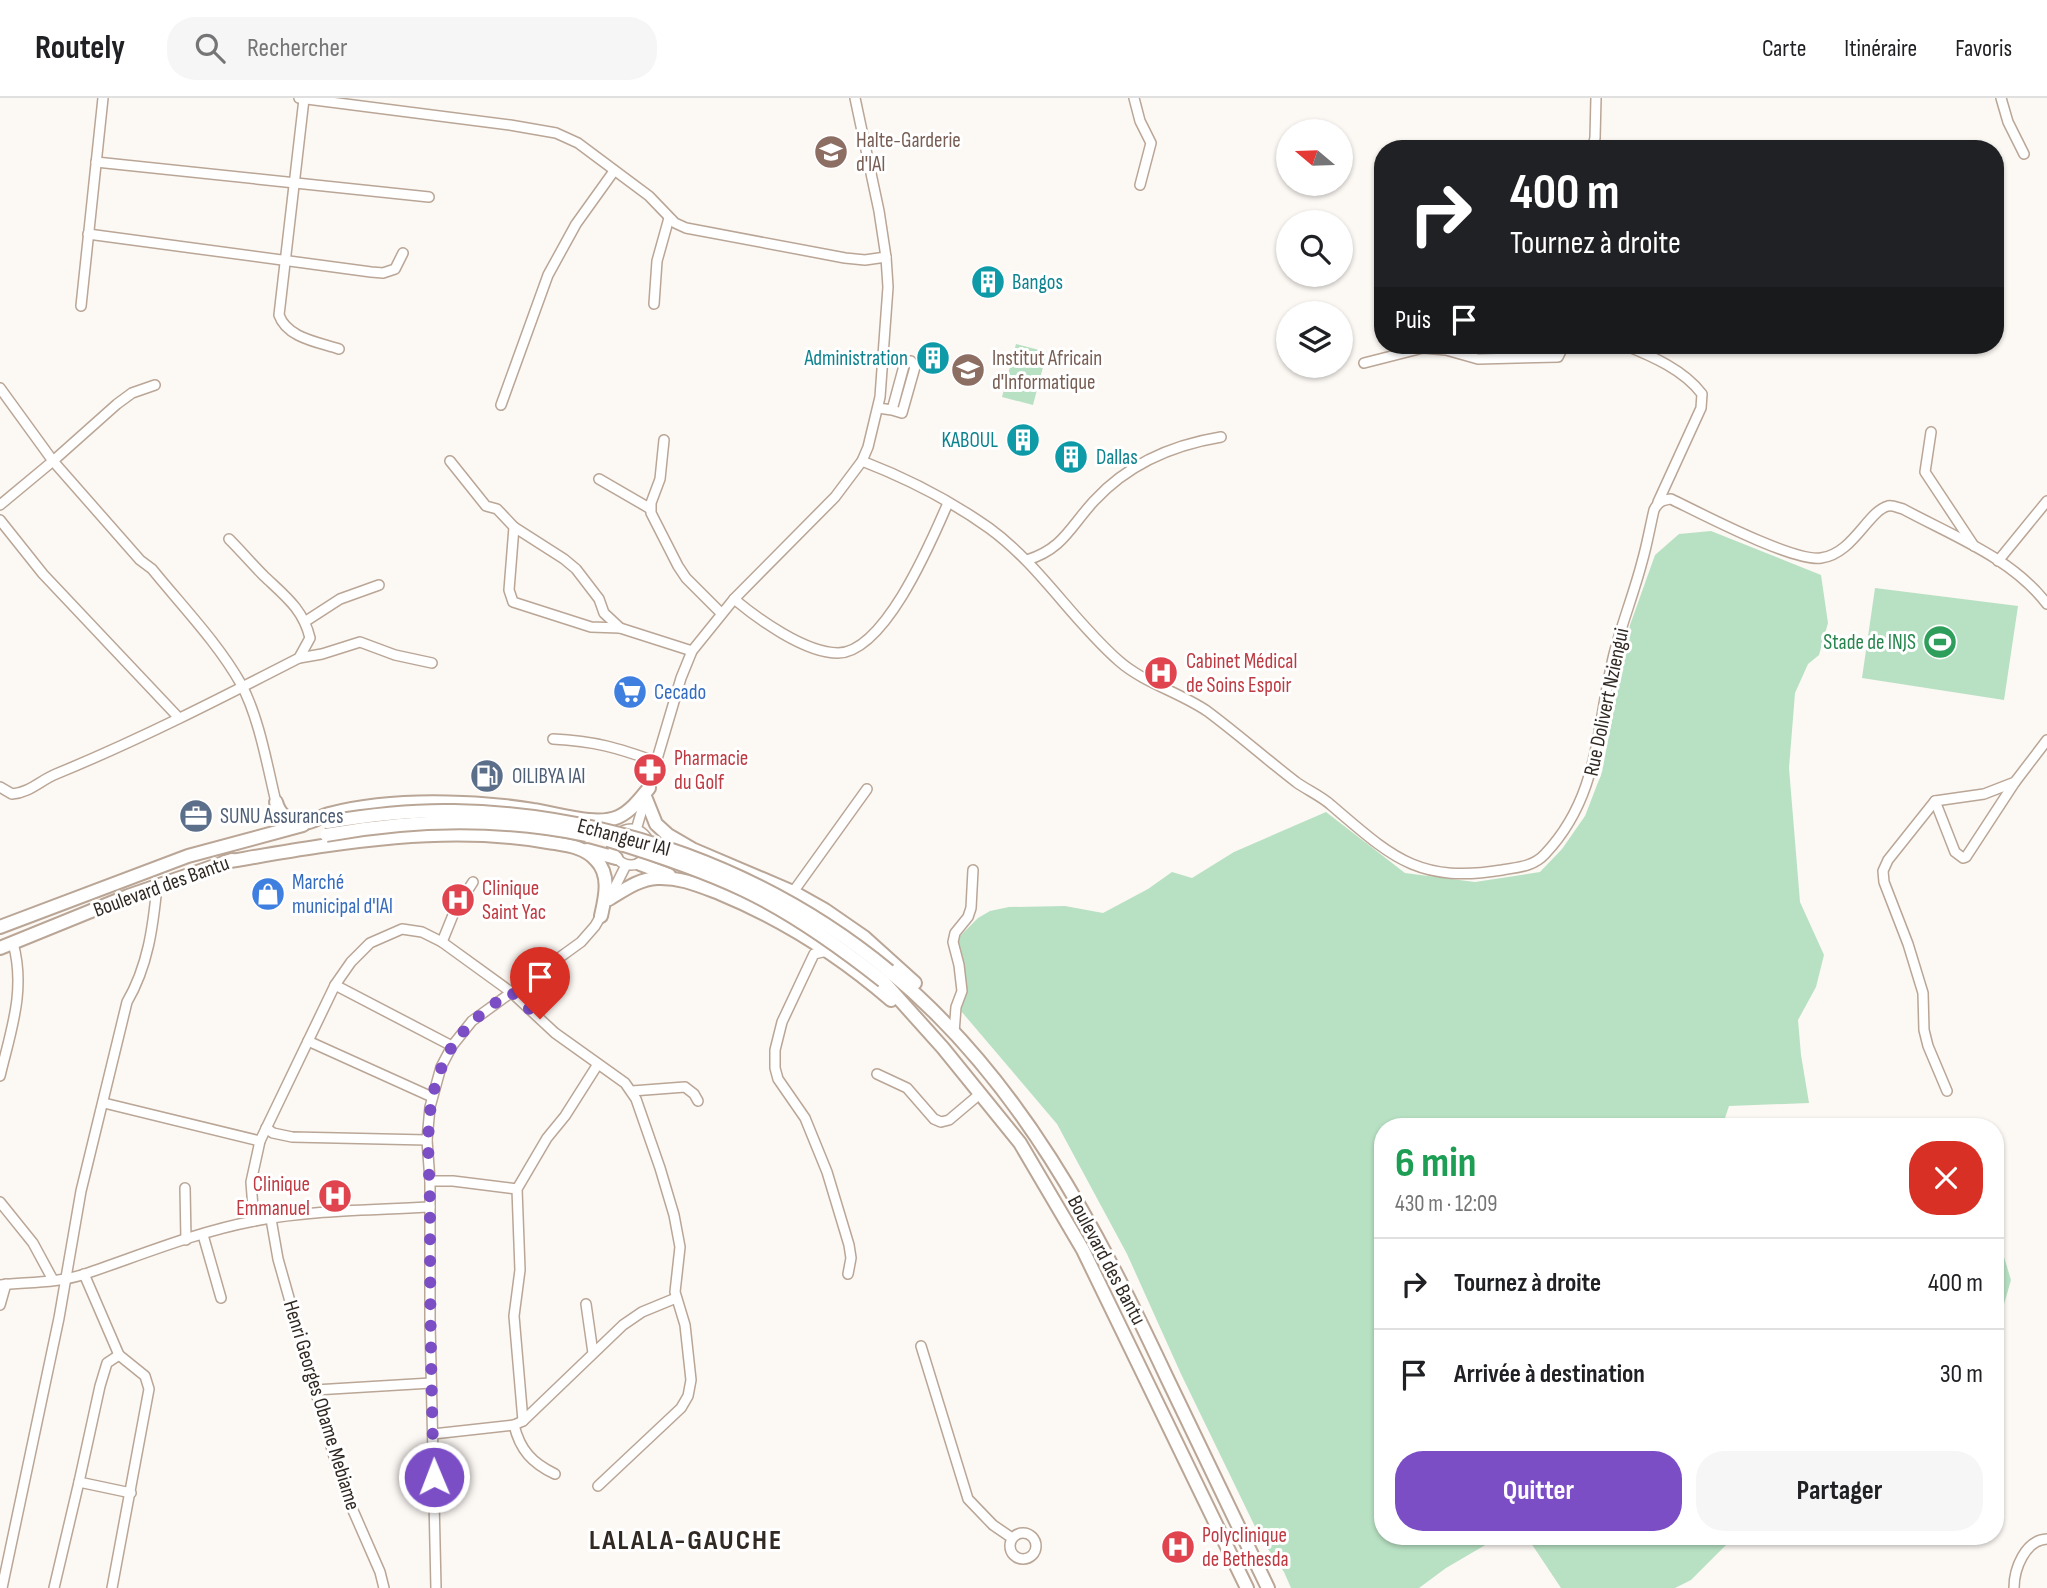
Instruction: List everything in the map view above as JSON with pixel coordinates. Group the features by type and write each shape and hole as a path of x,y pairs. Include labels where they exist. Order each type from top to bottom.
{"highway":[{"path":"582,819 610,820 620,817 647,794 652,816 661,830 692,849"},
{"path":"276,802 281,813 300,823"},
{"path":"326,824 390,805 463,803 505,806 582,819 692,849 793,892 857,932 930,997 954,1033"},
{"name":"Echangeur IAI","path":"326,824 387,814 455,810 538,818 602,830 684,854 750,881 816,917 863,949 886,976"},
{"name":"Boulevard des Bantu","path":"0,927 188,856 300,823 326,824"},
{"name":"Boulevard des Bantu","path":"0,948 157,886 326,824"},
{"path":"225,862 323,845 442,834 513,837 583,850 621,862"},
{"path":"583,850 595,858 604,874 605,897 601,916"},
{"path":"640,864 776,919 869,981 943,1048"},
{"path":"611,895 648,879 682,880"},
{"name":"Boulevard des Bantu","path":"886,976 954,1033 1027,1120 1059,1171 1119,1277 1268,1588"},
{"name":"Boulevard des Bantu","path":"886,976 1020,1143 1083,1250 1247,1588"}],"street":[{"path":"81,306 103,98"},
{"path":"299,98 556,133 578,143 649,197 669,218 686,228 845,258 865,260 886,257"},
{"path":"436,1588 430,1181 427,1140 432,1097 441,1067 452,1046 472,1021 581,942 601,916 621,862 613,843 635,832 681,678 692,651 734,599 835,497 862,461 868,447 878,408 886,333 886,257 880,211 855,98"},
{"path":"1134,98 1140,121 1151,143 1140,185"},
{"path":"1594,140 1596,98"},
{"path":"2001,98 2008,122 2024,154"},
{"path":"304,99 279,315 282,324 302,337 339,349"},
{"path":"96,162 429,197"},
{"path":"501,405 548,275 576,224 614,171"},
{"path":"654,304 657,261 669,218"},
{"path":"88,234 383,273 395,269 403,253"},
{"path":"1364,363 1399,354"},
{"path":"1456,354 1486,360 1558,358 1560,354"},
{"name":"Rue Dolivert Nziengui","path":"862,461 900,477 991,529 1027,560 1105,649 1121,663 1136,674 1204,710 1297,783 1330,804 1388,853 1423,869 1458,873 1491,872 1531,866 1542,858 1554,845 1580,805 1594,764 1614,657 1658,503 1700,408 1702,394 1697,387 1662,362 1644,354"},
{"path":"878,408 902,413 915,367 911,361 905,362 892,410"},
{"path":"0,505 117,404 132,393 155,385"},
{"path":"0,388 53,461 140,560 152,569 230,667 242,686 259,735 276,802"},
{"path":"1931,432 1925,472 1975,548"},
{"path":"1027,560 1046,554 1062,541 1096,499 1140,463 1192,442 1221,437"},
{"path":"649,508 660,479 664,440"},
{"path":"450,461 486,506 497,509 514,527 565,559 576,569 599,599 604,613 620,628"},
{"path":"599,480 649,508 686,578 721,613"},
{"path":"1658,503 1671,499 1726,526 1805,558 1830,556 1843,549 1880,510 1891,505 1998,561 2024,579 2047,604"},
{"path":"1998,561 2047,500"},
{"path":"734,599 759,618 805,644 837,653 856,649 877,632 889,615 929,548 948,503"},
{"path":"0,520 43,574 178,718"},
{"path":"514,527 509,590 513,602 591,627 620,628 692,651"},
{"path":"229,539 280,589 306,621 310,638 299,658"},
{"path":"306,621 340,599 379,585"},
{"path":"0,787 12,794 23,792 299,658 360,642 395,655 432,663"},
{"path":"553,738 597,743 657,762"},
{"path":"1935,801 1955,852 1963,858 1966,857 2015,782 2047,740"},
{"path":"1947,1091 1928,1046 1924,1030 1923,993 1908,944 1884,883 1883,872 1888,860 1928,806 1935,801 1984,794 2015,782"},
{"path":"793,892 867,789"},
{"path":"621,862 640,864 645,859 649,850 635,832"},
{"path":"954,1033 962,991 953,942 955,933 968,917 971,908 973,870"},
{"path":"442,942 456,910 473,882"},
{"path":"2,1588 66,1278 81,1191 127,1002 142,974 154,919 157,886"},
{"path":"254,1221 251,1182 260,1141 335,985 370,943 394,932 410,929 422,932 442,942 511,992 555,1033 609,1070 632,1091 660,1168 680,1247 676,1298 685,1325 691,1380 688,1396 681,1408 598,1486"},
{"path":"0,1076 18,996 19,963 13,943"},
{"path":"827,951 814,954 808,965 782,1022 774,1058 778,1079 805,1118 827,1172 849,1245 851,1258 848,1273"},
{"path":"335,985 452,1046"},
{"path":"308,1041 432,1097"},
{"path":"555,1474 536,1464 523,1451 518,1423 514,1316 520,1259 517,1189 547,1138 565,1116 598,1064"},
{"path":"877,1074 907,1088 934,1119 941,1122 949,1119 981,1093"},
{"path":"632,1091 685,1087 698,1101"},
{"path":"104,1103 260,1141"},
{"path":"266,1128 273,1133 292,1137 427,1140"},
{"path":"430,1181 453,1181 517,1189"},
{"path":"185,1188 186,1240"},
{"path":"0,1202 33,1243 53,1280"},
{"path":"0,1305 3,1284 85,1274 113,1262 254,1221 316,1212 430,1207"},
{"name":"Henri Georges Obame Mebiame","path":"271,1219 278,1259 348,1499 374,1557 384,1588"},
{"path":"203,1235 221,1298"},
{"path":"85,1274 119,1355 145,1377 149,1389 112,1588"},
{"path":"433,1434 518,1423 634,1316 676,1298"},
{"path":"586,1304 593,1353"},
{"path":"921,1346 968,1499 993,1525 1012,1538"},
{"path":"54,1588 100,1386 107,1363 119,1355"},
{"path":"315,1390 431,1384"},
{"path":"79,1482 131,1493"},
{"path":"2014,1588 2014,1575 2028,1548 2038,1540 2047,1539"}],"green space":[{"path":"1016,344 1047,352 1033,405 1002,397"},
{"path":"1711,531 1821,575 1828,623 1819,655 1808,664 1795,693 1789,768 1800,902 1824,955 1816,987 1798,1020 1809,1103 1729,1106 1725,1118 1374,1118 1374,1545 1485,1545 1419,1588 1291,1588 1284,1572 1261,1539 1181,1374 1127,1254 1057,1124 961,1011 964,984 956,940 978,918 990,911 1009,907 1065,906 1103,913 1148,889 1172,872 1192,878 1234,852 1326,812 1405,873 1475,882 1540,872 1562,849 1585,816 1602,772 1630,625 1655,555 1679,534"},
{"name":"Stade de INJS","path":"1875,588 2018,606 2004,700 1862,678"},
{"path":"2004,1257 2011,1280 2004,1304"},
{"path":"1532,1545 1726,1545 1691,1580 1675,1588 1561,1588"}],"place":[{"name":"Halte-Garderie d'IAI","path":"831,152"},
{"name":"Bangos","path":"988,282"},
{"name":"Administration","path":"933,358"},
{"name":"Institut Africain d'Informatique","path":"968,370"},
{"name":"KABOUL","path":"1023,440"},
{"name":"Dallas","path":"1071,457"},
{"name":"Stade de INJS","path":"1940,642"},
{"name":"Cabinet Médical de Soins Espoir","path":"1161,673"},
{"name":"Cecado","path":"630,692"},
{"name":"Pharmacie du Golf","path":"650,770"},
{"name":"OILIBYA IAI","path":"487,776"},
{"name":"SUNU Assurances","path":"196,816"},
{"name":"Marché municipal d'IAI","path":"268,894"},
{"name":"Clinique Saint Yac","path":"458,900"},
{"name":"Clinique Emmanuel","path":"335,1196"},
{"name":"Polyclinique de Bethesda","path":"1178,1547"}],"district":[{"name":"LALALA-GAUCHE","path":"686,1539"}],"route":[{"path":"434,1477 430,1181 427,1140 430,1107 441,1067 452,1046 485,1009 511,992 540,1019"}]}
